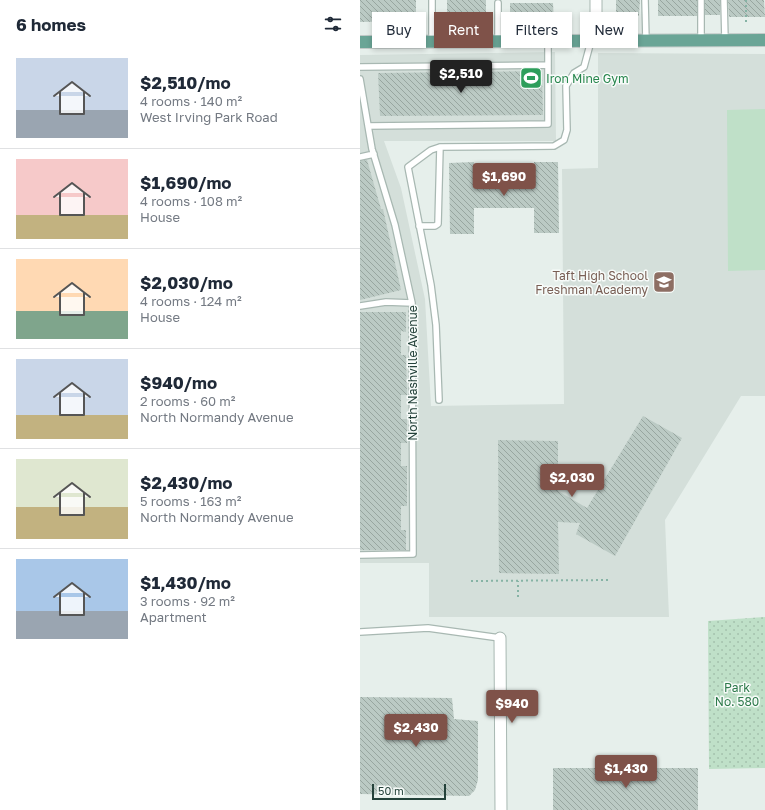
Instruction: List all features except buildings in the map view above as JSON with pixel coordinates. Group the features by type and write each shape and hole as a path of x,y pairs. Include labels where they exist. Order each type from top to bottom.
{"main road":[{"path":"638,41 765,40"},
{"path":"360,42 501,42"}],"street":[{"path":"595,12 596,0"},
{"path":"500,638 501,810"}],"lane":[{"path":"432,0 432,42"},
{"path":"646,0 646,41"},
{"path":"701,0 701,40"},
{"path":"724,0 725,40"},
{"path":"498,3 498,42"},
{"path":"368,126 548,124 548,48"},
{"path":"440,400 436,325 408,167 431,150 440,147 554,146 564,140 567,130 566,86 574,73 584,67 591,48"},
{"path":"360,67 548,65"},
{"name":"North Nashville Avenue","path":"360,79 374,154 395,225 412,303 413,554 360,555"},
{"path":"419,226 434,226 438,224 440,147"},
{"path":"360,157 374,154"},
{"path":"360,306 386,302 412,303"},
{"path":"360,632 428,628 500,638"}],"path":[{"path":"746,0 746,24"},
{"path":"471,581 611,580"},
{"path":"518,581 518,597"}],"shaded area":[{"name":"Taft High School Freshman Academy","path":"555,52 556,141 384,141 401,188 425,299 431,406 564,404 562,169 598,168 598,53 765,54 765,396 741,396 665,520 669,617 429,617 429,563 360,563 360,55"}],"green space":[{"path":"765,109 765,270 728,271 727,110"},
{"name":"Park No. 580","path":"765,617 765,768 709,769 708,621"}],"place":[{"name":"Iron Mine Gym","path":"531,78"},
{"name":"Taft High School Freshman Academy","path":"664,282"}]}
